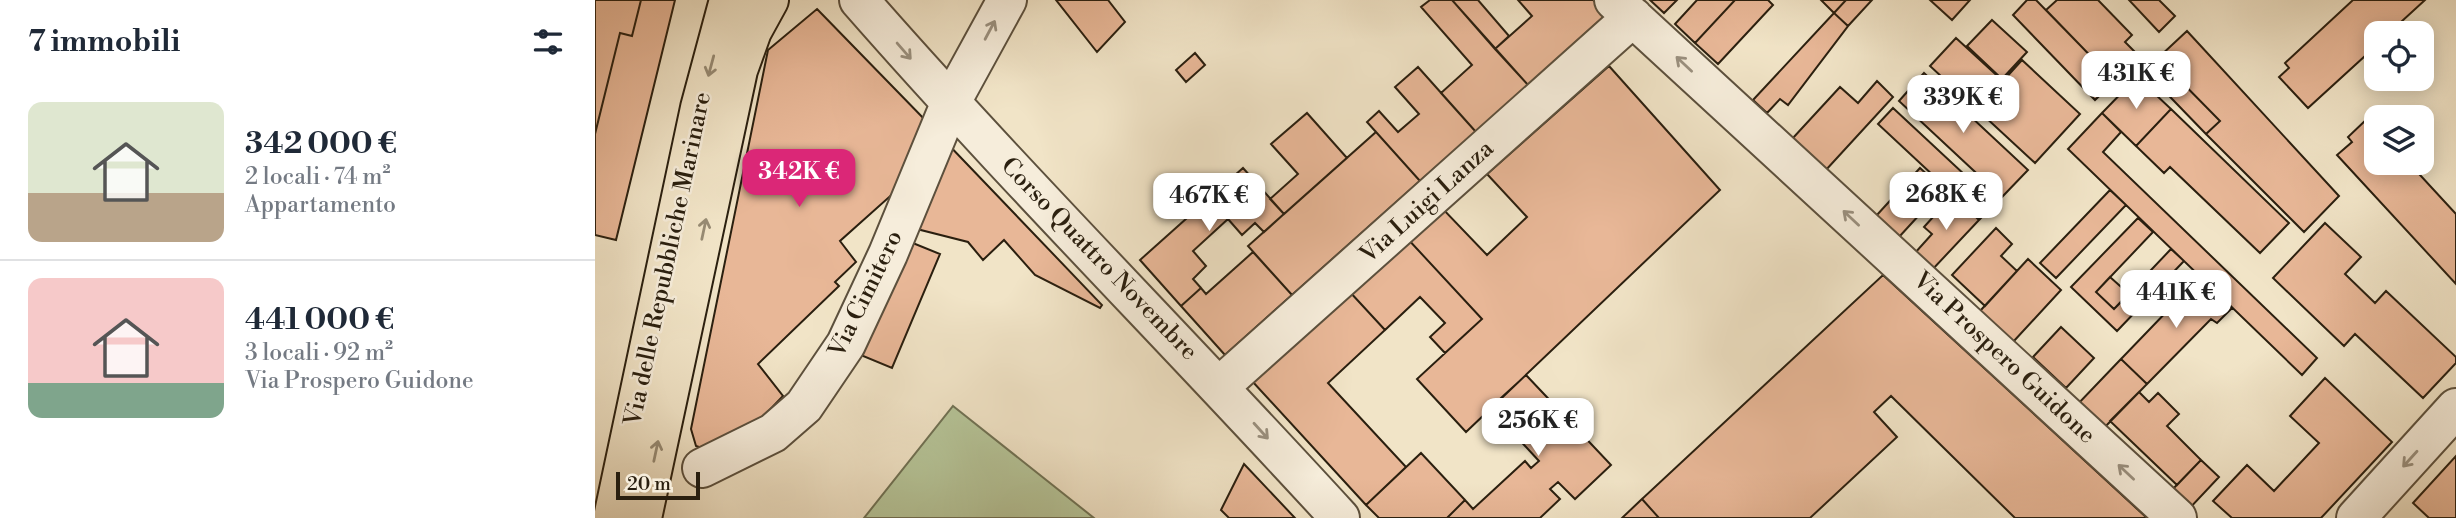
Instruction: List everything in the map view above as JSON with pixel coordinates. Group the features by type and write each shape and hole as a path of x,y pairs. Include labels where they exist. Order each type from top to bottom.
{"main road":[{"name":"Via delle Repubbliche Marinare","path":"613,518 700,108 729,0"},
{"name":"Via delle Repubbliche Marinare","path":"642,518 738,70 769,0"}],"street":[{"name":"Corso Quattro Novembre","path":"859,0 950,104 1220,386 1340,518"},
{"name":"Via Cimitero","path":"702,468 773,433 804,407 846,344 888,254 950,104 1007,0"},
{"name":"Via Luigi Lanza","path":"1220,386 1624,8"},
{"name":"Via Prospero Guidone","path":"1624,8 2177,518"},
{"path":"2356,518 2456,408"}],"green space":[{"path":"953,406 1094,518 864,518"}],"building":[{"path":"595,0 641,0 632,36 620,33 595,134"},
{"path":"641,0 675,0 616,240 595,235 595,134 620,33 632,36"},
{"path":"1056,0 1108,0 1125,22 1097,52"},
{"path":"1430,0 1452,0 1528,85 1476,132 1441,93 1472,65 1421,7"},
{"path":"1452,0 1478,0 1509,36 1495,49"},
{"path":"1518,0 1593,0 1608,13 1528,85 1495,49 1532,16"},
{"path":"1650,0 1677,0 1664,13"},
{"path":"1697,0 1735,0 1695,43 1675,24"},
{"path":"1735,0 1768,0 1773,5 1718,64 1695,43"},
{"path":"1821,0 1846,0 1834,13"},
{"path":"1846,0 1872,0 1848,26 1834,13"},
{"path":"1930,0 1970,0 1952,20"},
{"path":"2027,0 2036,0 2115,81 2095,100 2013,15"},
{"path":"2057,0 2098,0 2132,35 2125,42 2134,51 2109,75 2046,10"},
{"path":"2129,0 2159,0 2175,16 2159,32"},
{"path":"2353,0 2425,0 2402,21 2364,21 2364,57 2308,108 2279,77 2289,68 2285,63"},
{"path":"817,9 930,125 896,191 840,241 856,262 835,282 839,286 758,364 783,396 760,420 702,448 696,446 691,429 768,50"},
{"path":"1834,13 1848,26 1788,105 1780,99 1767,113 1753,100"},
{"path":"1992,20 2027,52 2002,79 1967,46"},
{"path":"2187,31 2339,196 2304,232 2206,134 2220,121 2158,58"},
{"path":"1956,38 2003,81 2022,60 2080,114 2035,163 1930,66"},
{"path":"1195,53 1205,65 1186,82 1176,70"},
{"path":"2158,58 2220,121 2206,134 2145,71"},
{"path":"1609,66 1720,190 1466,432 1417,379 1482,319 1406,237 1442,208 1487,255 1527,217 1487,174"},
{"path":"1418,67 1476,132 1420,181 1367,122 1379,111 1398,132 1419,114 1395,87"},
{"path":"1924,73 2028,170 2002,197 1899,101"},
{"path":"2137,77 2171,109 2136,146 2102,113"},
{"path":"1877,81 1893,97 1825,171 1792,139 1840,87 1858,103"},
{"path":"1893,108 1995,203 1980,219 1878,124"},
{"path":"2171,109 2289,223 2260,253 2170,167 2164,173 2136,146"},
{"path":"1307,113 1347,158 1284,214 1270,199 1298,174 1271,144"},
{"path":"2102,113 2121,132 2103,152 2317,358 2302,375 2068,149"},
{"path":"2364,122 2364,175 2420,175 2456,214 2456,284 2337,155 2352,142 2348,137"},
{"path":"1376,132 1420,181 1292,295 1248,246"},
{"path":"943,139 1102,305 1100,308 1035,275 1004,240 983,260 968,242 905,226"},
{"path":"1243,168 1284,214 1264,232 1255,223 1242,235 1228,219 1193,251 1206,266 1193,279 1201,288 1181,306 1140,260"},
{"path":"1920,168 1943,189 1899,237 1876,216"},
{"path":"2110,190 2126,205 2056,278 2040,263"},
{"path":"1953,195 1979,220 1931,271 1914,254 1932,234 1924,227"},
{"path":"2138,218 2153,232 2096,292 2114,309 2171,249 2184,261 2117,331 2071,287"},
{"path":"2325,223 2361,257 2345,274 2375,303 2386,291 2456,357 2456,363 2423,398 2355,334 2344,346 2273,278"},
{"path":"1996,228 2012,244 2001,256 2017,271 1985,306 1952,275"},
{"path":"898,237 940,254 892,368 851,351"},
{"path":"1406,237 1482,319 1445,353 1430,337 1445,323 1420,297 1385,330 1349,291"},
{"path":"1253,252 1292,295 1225,355 1181,306 1201,288 1206,294"},
{"path":"2028,259 2061,290 2013,342 1980,311"},
{"path":"1883,275 2147,518 2015,518 1891,396 1874,412 1897,437 1810,518 1659,518 1642,499"},
{"path":"2110,277 2129,294 2114,309 2096,292"},
{"path":"2200,277 2232,308 2217,323 2211,319 2147,384 2121,359"},
{"path":"1349,291 1385,330 1328,383 1406,467 1366,505 1252,381"},
{"path":"2061,327 2094,358 2066,388 2033,357"},
{"path":"2121,359 2147,384 2100,432 2075,407"},
{"path":"1526,375 1611,465 1575,499 1558,482 1550,489 1560,499 1540,518 1447,518 1465,500 1473,509 1525,461 1531,468 1539,461 1490,408"},
{"path":"2325,378 2392,442 2321,518 2232,518 2213,501 2247,465 2274,491 2319,443 2290,416"},
{"path":"2139,392 2149,402 2158,393 2179,414 2167,426 2201,460 2177,485 2110,421"},
{"path":"1421,453 1465,500 1447,518 1379,518 1366,505"},
{"path":"2456,456 2456,518 2429,518 2413,503"},
{"path":"2201,460 2219,477 2187,511 2169,493"},
{"path":"1244,464 1295,518 1229,518 1221,510"},
{"path":"1642,499 1659,518 1622,518"}]}
